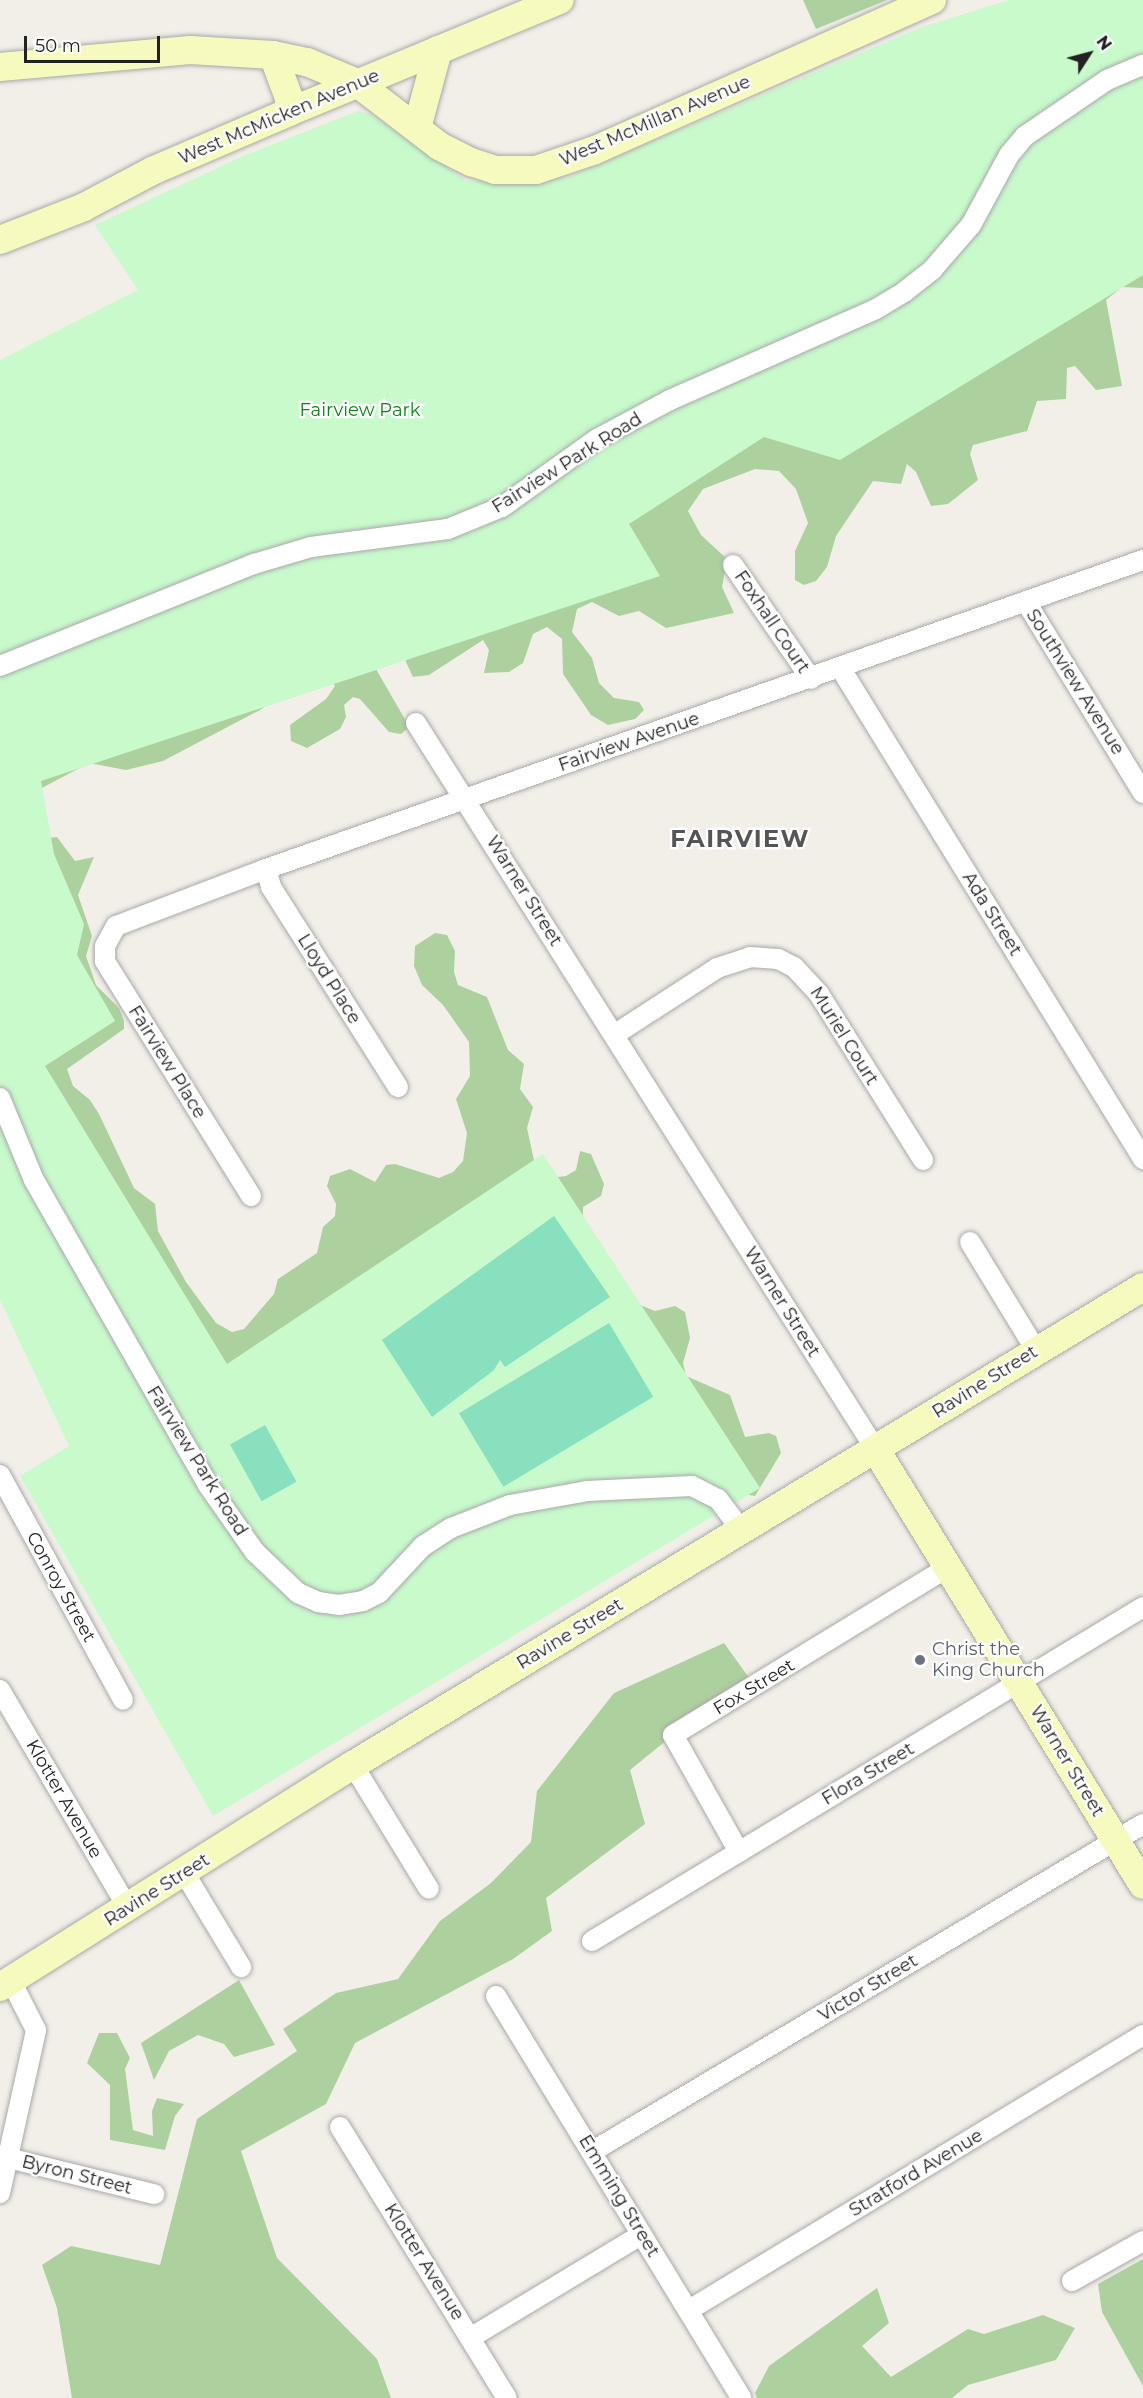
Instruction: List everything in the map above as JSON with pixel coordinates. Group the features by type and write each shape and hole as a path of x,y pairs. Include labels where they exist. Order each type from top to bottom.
{"street":[{"name":"West McMicken Avenue","path":"0,240 84,207 154,170 289,112 560,0"},
{"name":"West McMillan Avenue","path":"0,67 190,50 273,55 308,62 357,83 417,128 471,162 495,170 536,170 595,150 932,0"},
{"path":"417,128 438,50"},
{"path":"273,55 289,98 289,112"},
{"name":"Fairview Park Road","path":"0,666 254,564 311,547 448,529 502,507 597,439 670,400 876,309 904,292 932,270 971,225 1009,155 1025,136 1107,80 1143,65"},
{"name":"Fairview Avenue","path":"116,926 266,869 811,680 1143,560"},
{"name":"Foxhall Court","path":"733,565 811,680"},
{"name":"Southview Avenue","path":"1026,602 1143,793"},
{"name":"Ada Street","path":"841,669 1143,1159"},
{"name":"Warner Street","path":"416,723 876,1450 1143,1885"},
{"name":"Lloyd Place","path":"266,869 271,887 398,1087"},
{"name":"Fairview Place","path":"116,926 105,946 105,961 251,1196"},
{"name":"Muriel Court","path":"614,1035 717,968 750,957 778,959 794,967 819,994 923,1160"},
{"name":"Fairview Park Road","path":"0,1098 34,1180 208,1485 255,1552 298,1593 318,1602 339,1605 363,1601 379,1593 423,1546 451,1528 510,1505 587,1491 692,1486 718,1499 742,1531"},
{"path":"970,1242 1036,1350"},
{"name":"Ravine Street","path":"5,1984 185,1874 353,1766 1143,1287"},
{"name":"Conroy Street","path":"0,1475 123,1700"},
{"name":"Fox Street","path":"739,1852 673,1735 948,1567"},
{"name":"Flora Street","path":"592,1941 1143,1607"},
{"name":"Klotter Avenue","path":"0,1690 128,1908"},
{"path":"353,1766 429,1889"},
{"name":"Victor Street","path":"593,2151 1143,1824"},
{"path":"185,1874 241,1967"},
{"path":"0,2193 4,2157 36,2030 5,1984"},
{"name":"Emming Street","path":"496,1995 593,2151 641,2235 741,2398"},
{"name":"Stratford Avenue","path":"689,2310 1143,2035"},
{"name":"Klotter Avenue","path":"340,2127 507,2398"},
{"name":"Byron Street","path":"4,2157 154,2194"},
{"path":"470,2338 641,2235"},
{"path":"1072,2280 1143,2241"}],"green space":[{"path":"803,0 887,0 816,29"},
{"name":"Fairview Park","path":"1009,0 1143,0 1143,275 840,460 764,437 629,524 660,576 41,781 54,854 84,924 77,955 115,1021 45,1066 227,1364 543,1154 760,1488 213,1816 20,1476 69,1446 0,1300 0,360 138,290 95,225 243,156 358,111 371,115 467,181 566,178 922,27"},
{"path":"1143,221 1143,288 1122,287 1106,300 1122,386 1096,390 1075,366 1067,368 1066,399 1037,401 1027,431 973,445 970,454 978,480 948,504 931,506 916,472 907,464 901,484 873,481 836,536 827,567 816,581 804,585 795,580 795,551 808,523 796,489 779,471 755,469 703,489 688,511 701,535 727,559 722,587 734,613 666,628 639,611 619,616 592,602 577,609 572,632 592,658 599,683 614,698 639,702 644,710 635,719 608,725 591,715 563,674 562,639 547,627 533,634 523,663 509,672 484,673 489,650 483,640 429,675 413,677 406,662 405,627"},
{"path":"369,657 406,721 407,729 401,734 389,732 360,699 353,697 344,705 346,717 340,729 307,748 291,741 290,725 326,699 335,686 330,679 295,687 260,710 163,761 126,770 89,763 40,789 36,839 57,837 75,861 94,857 78,895 92,936 86,956 96,985 119,1008 124,1021 124,1029 67,1069 73,1086 90,1100 99,1114 134,1188 155,1204 158,1231 186,1282 216,1323 232,1332 244,1329 274,1294 278,1279 317,1253 323,1227 335,1216 336,1204 327,1186 330,1176 350,1169 375,1182 386,1165 395,1164 439,1178 453,1172 463,1161 467,1133 456,1099 470,1076 469,1042 443,1005 422,985 414,966 415,946 435,933 447,935 455,951 454,972 458,985 487,997 508,1050 524,1064 520,1089 533,1107 527,1128 535,1165 558,1177 566,1176 576,1170 580,1151 591,1154 604,1184 601,1196 583,1207 583,1221 640,1305 655,1311 675,1306 685,1312 690,1338 683,1363 686,1376 730,1395 745,1437 769,1433 776,1436 781,1453 755,1496 267,1404 57,1211 1,670"},
{"path":"554,1216 610,1297 505,1367 500,1360 494,1370 432,1417 382,1340"},
{"path":"609,1323 653,1397 503,1487 459,1413"},
{"path":"265,1425 297,1482 262,1501 230,1444"},
{"path":"724,1643 755,1686 673,1735 630,1770 645,1824 546,1898 552,1931 513,1959 355,2043 326,2104 241,2151 277,2258 377,2359 391,2398 72,2398 57,2308 42,2265 71,2246 160,2265 197,2119 297,2051 283,2029 336,1993 398,1979 440,1921 491,1883 531,1842 537,1791 614,1693"},
{"path":"239,1980 275,2045 234,2057 224,2044 198,2035 169,2051 154,2080 141,2043"},
{"path":"99,2033 117,2033 130,2058 125,2069 133,2130 153,2136 152,2111 157,2098 184,2104 175,2116 165,2150 110,2140 110,2085 87,2063"},
{"path":"1143,2259 1143,2386 1102,2312 1098,2284"},
{"path":"877,2288 889,2323 862,2346 891,2377 968,2329 984,2334 1043,2315 1075,2328 1056,2360 968,2385 952,2398 757,2398 755,2393 769,2366"}],"place":[{"name":"Christ the King Church","path":"920,1660"}],"district":[{"name":"FAIRVIEW","path":"740,839"}]}
